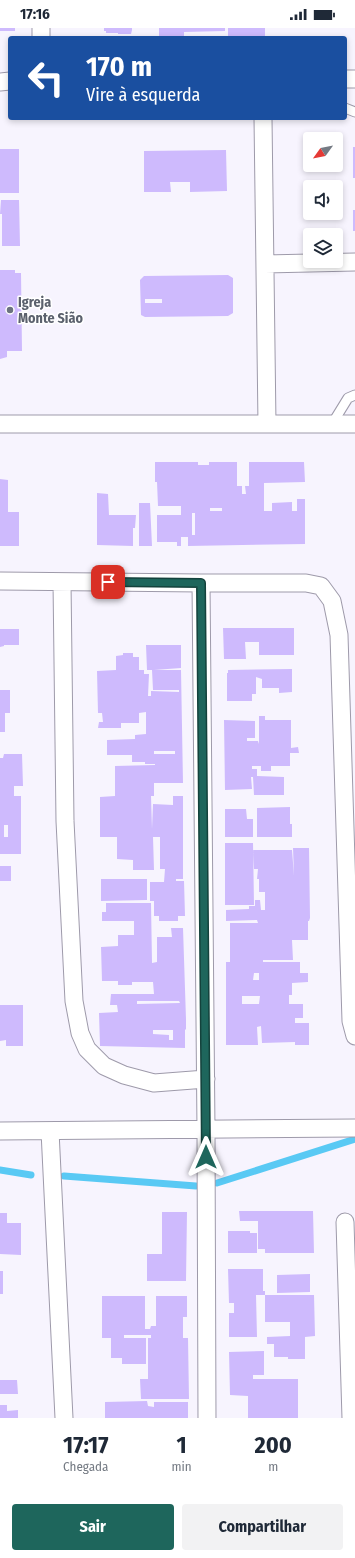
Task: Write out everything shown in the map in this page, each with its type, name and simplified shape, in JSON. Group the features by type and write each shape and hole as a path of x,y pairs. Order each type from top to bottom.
{"street":[{"path":"263,120 267,424"},
{"path":"265,264 355,262"},
{"path":"0,424 355,424"},
{"path":"0,581 306,583 321,586 332,601 339,635 351,1021 355,1036"},
{"path":"62,582 65,821 74,1001 80,1033 87,1050 104,1066 124,1075 154,1083 206,1079"},
{"path":"201,583 206,1079 207,1418"},
{"path":"0,1131 352,1128"},
{"path":"50,1131 64,1418"},
{"path":"345,1222 351,1418"}],"lane":[{"path":"332,424 348,398 355,394"}],"building":[{"path":"0,28 15,28 15,31 0,31"},
{"path":"104,28 132,28 132,30 131,34 118,34 106,33"},
{"path":"159,28 225,28 225,31 184,32 184,36 159,36"},
{"path":"228,28 265,28 265,36 228,36"},
{"path":"353,147 355,147 355,178 353,178"},
{"path":"0,149 19,149 19,193 0,193"},
{"path":"226,150 227,191 190,192 190,182 170,182 171,192 144,192 144,151"},
{"path":"1,200 19,200 20,246 2,246 2,214 0,214"},
{"path":"353,210 355,210 355,231 353,231"},
{"name":"Igreja Monte Sião","path":"0,270 15,270 15,273 21,273 22,351 7,351 7,357 0,359"},
{"path":"228,275 233,278 233,313 228,316 145,317 141,315 140,280 144,276","holes":["145,299 162,299 162,303 145,303"]},
{"path":"155,462 198,462 198,465 209,465 209,462 237,462 237,486 242,486 242,494 246,494 245,486 249,486 249,462 304,462 305,482 264,483 264,511 272,511 272,503 292,502 292,511 297,511 297,499 305,499 305,544 188,546 188,537 181,537 181,546 177,546 177,542 157,542 157,515 181,515 181,506 158,506 157,482 155,482","holes":["210,508 222,508 222,511 210,511","192,513 195,513 195,535 192,535"]},
{"path":"0,479 8,480 8,512 19,512 19,546 0,546"},
{"path":"97,493 108,494 109,515 136,515 135,528 133,528 133,546 97,545"},
{"path":"139,503 150,503 152,546 139,546"},
{"path":"223,628 294,628 294,655 259,655 259,642 245,642 246,659 224,659"},
{"path":"0,629 19,629 19,645 4,645 0,647"},
{"path":"146,645 181,645 181,668 154,670 181,670 183,783 154,783 154,796 151,796 152,829 153,804 173,805 173,796 183,796 183,879 176,879 176,881 184,881 185,916 178,916 178,921 159,921 159,916 154,916 154,901 150,901 150,882 164,882 165,869 160,869 160,837 153,837 154,870 133,870 133,860 117,859 117,837 100,837 100,797 115,796 115,766 155,764 132,762 132,755 107,755 107,740 135,739 135,735 146,734 146,712 139,713 139,723 121,723 121,728 98,728 99,722 103,722 102,713 98,713 97,671 116,670 116,656 123,655 123,653 133,653 133,657 139,657 139,670 144,670 144,674 149,674 148,696 151,696 151,691 179,692 179,690 153,690 152,670 147,670","holes":["154,751 175,751 175,754 154,754"]},
{"path":"292,669 292,692 279,693 279,688 262,688 262,679 256,677 256,694 252,694 252,701 227,701 228,670"},
{"path":"0,690 10,690 10,713 5,713 5,732 0,732"},
{"path":"259,716 265,716 265,720 291,720 291,748 298,747 299,753 290,753 290,766 271,766 271,771 261,771 261,766 252,766 252,769 257,769 257,776 284,777 284,795 254,795 253,777 251,777 252,789 225,790 224,720 255,721 255,738 247,738 247,741 258,741 259,744"},
{"path":"4,754 22,754 23,786 14,786 14,796 21,796 21,854 0,854 0,758 3,758","holes":["4,825 8,825 8,837 4,837"]},
{"path":"290,807 292,837 257,837 257,808"},
{"path":"225,809 246,809 247,819 253,819 253,837 225,837"},
{"path":"225,843 253,843 254,905 225,905"},
{"path":"293,848 309,848 310,918 308,921 308,940 292,940 293,960 263,960 263,962 300,962 300,973 308,973 308,982 292,983 292,995 289,995 289,1004 303,1004 303,1018 295,1018 295,1023 309,1023 309,1045 295,1045 295,1042 262,1043 261,1026 257,1027 258,1045 226,1045 226,962 230,962 230,923 258,923 257,920 226,921 226,910 249,909 249,906 255,906 255,900 260,900 261,910 265,910 265,892 259,892 259,879 257,879 258,869 254,869 253,850 292,850 294,876","holes":["254,973 259,973 259,980 253,980","242,996 260,996 259,1004 242,1004"]},
{"path":"0,866 11,866 11,881 0,881"},
{"path":"101,879 147,879 147,900 101,901"},
{"path":"106,903 151,903 152,963 157,962 157,937 172,937 171,928 183,928 186,1019 185,1048 100,1046 99,1013 118,1012 117,1005 110,1005 111,994 154,994 153,982 132,982 132,985 118,985 118,981 102,981 101,947 118,946 118,935 134,935 134,921 102,921 102,912 106,912","holes":["137,1001 179,1001 180,1003 137,1004","153,1030 173,1030 173,1040 169,1040 169,1035 153,1034"]},
{"path":"0,1005 23,1005 23,1046 6,1046 6,1040 0,1041"},
{"path":"239,1211 313,1211 314,1253 265,1253 265,1249 258,1249 258,1221 240,1221"},
{"path":"162,1212 187,1212 186,1281 147,1281 147,1254 162,1254"},
{"path":"0,1213 7,1213 7,1223 21,1223 21,1255 0,1254"},
{"path":"228,1231 250,1231 250,1233 257,1233 257,1253 228,1253"},
{"path":"228,1269 263,1269 263,1291 265,1291 265,1295 256,1295 257,1337 229,1337 229,1313 234,1313 234,1303 229,1303"},
{"path":"0,1271 3,1271 3,1294 0,1294"},
{"path":"310,1274 310,1292 277,1293 277,1275"},
{"path":"265,1295 314,1295 315,1336 305,1337 305,1359 274,1357 274,1344 267,1344 267,1337 290,1336 290,1322 265,1322"},
{"path":"102,1296 145,1296 145,1329 150,1329 151,1326 156,1326 156,1296 187,1296 187,1317 183,1317 183,1338 188,1338 189,1399 141,1399 140,1379 148,1379 148,1338 151,1338 151,1335 124,1335 124,1338 146,1338 146,1364 122,1364 122,1358 111,1358 111,1338 102,1338"},
{"path":"264,1351 264,1375 253,1375 253,1379 298,1379 298,1418 248,1418 248,1396 230,1395 229,1352"},
{"path":"0,1380 17,1380 18,1394 0,1394"},
{"path":"147,1401 148,1406 154,1407 154,1402 188,1402 188,1418 105,1418 105,1402"},
{"path":"0,1405 7,1405 7,1411 18,1410 18,1418 0,1418"}],"waterway":[{"path":"217,1183 355,1139"},
{"path":"0,1170 31,1175"},
{"path":"64,1176 196,1186"}],"place":[{"name":"Igreja Monte Sião","path":"10,310"}],"route":[{"path":"108,582 201,583 206,1157"}]}
